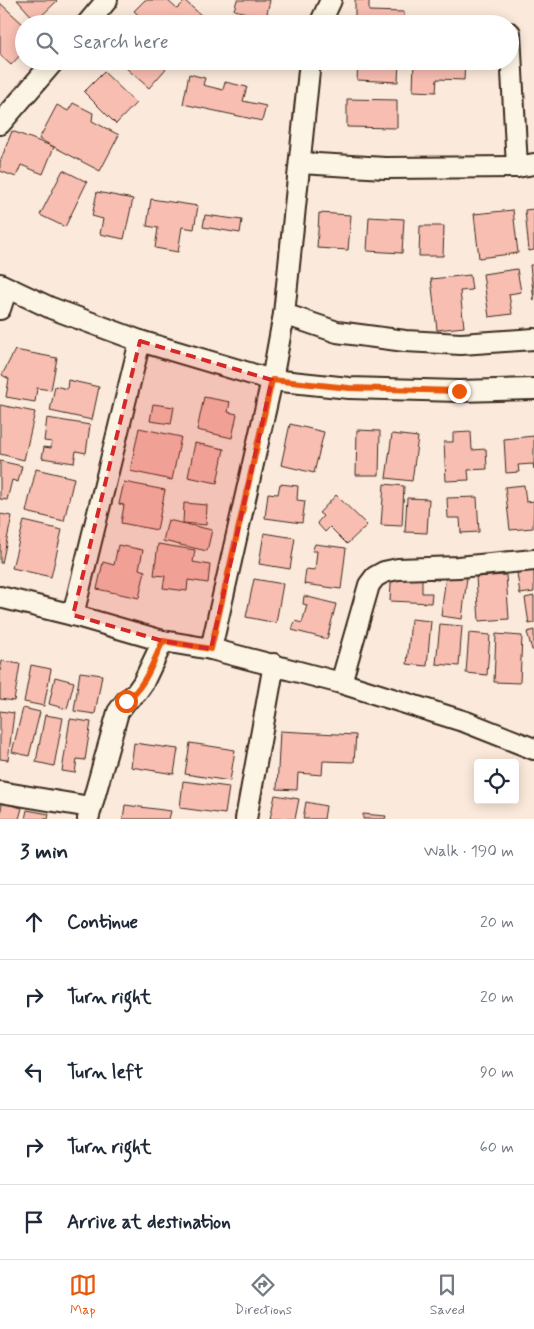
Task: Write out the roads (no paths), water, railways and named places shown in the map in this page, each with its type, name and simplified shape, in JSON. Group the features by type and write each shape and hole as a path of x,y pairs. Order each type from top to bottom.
{"street":[{"path":"94,15 107,0"},
{"path":"324,15 331,0"},
{"path":"0,124 46,70"},
{"path":"211,649 272,380 284,314 309,70"},
{"path":"300,163 385,168 526,165 514,70"},
{"path":"0,309 3,286 51,308 140,341 272,380 359,388 459,391 534,389"},
{"path":"284,314 337,332 405,341 461,344 534,339"},
{"path":"72,615 140,341"},
{"path":"340,683 370,585 375,576 398,569 458,567 534,560"},
{"path":"0,597 163,641 211,649 274,664 466,722 534,749"},
{"path":"0,792 89,813 118,712 126,701 136,694 140,688 163,641"},
{"path":"246,819 274,664"}]}
